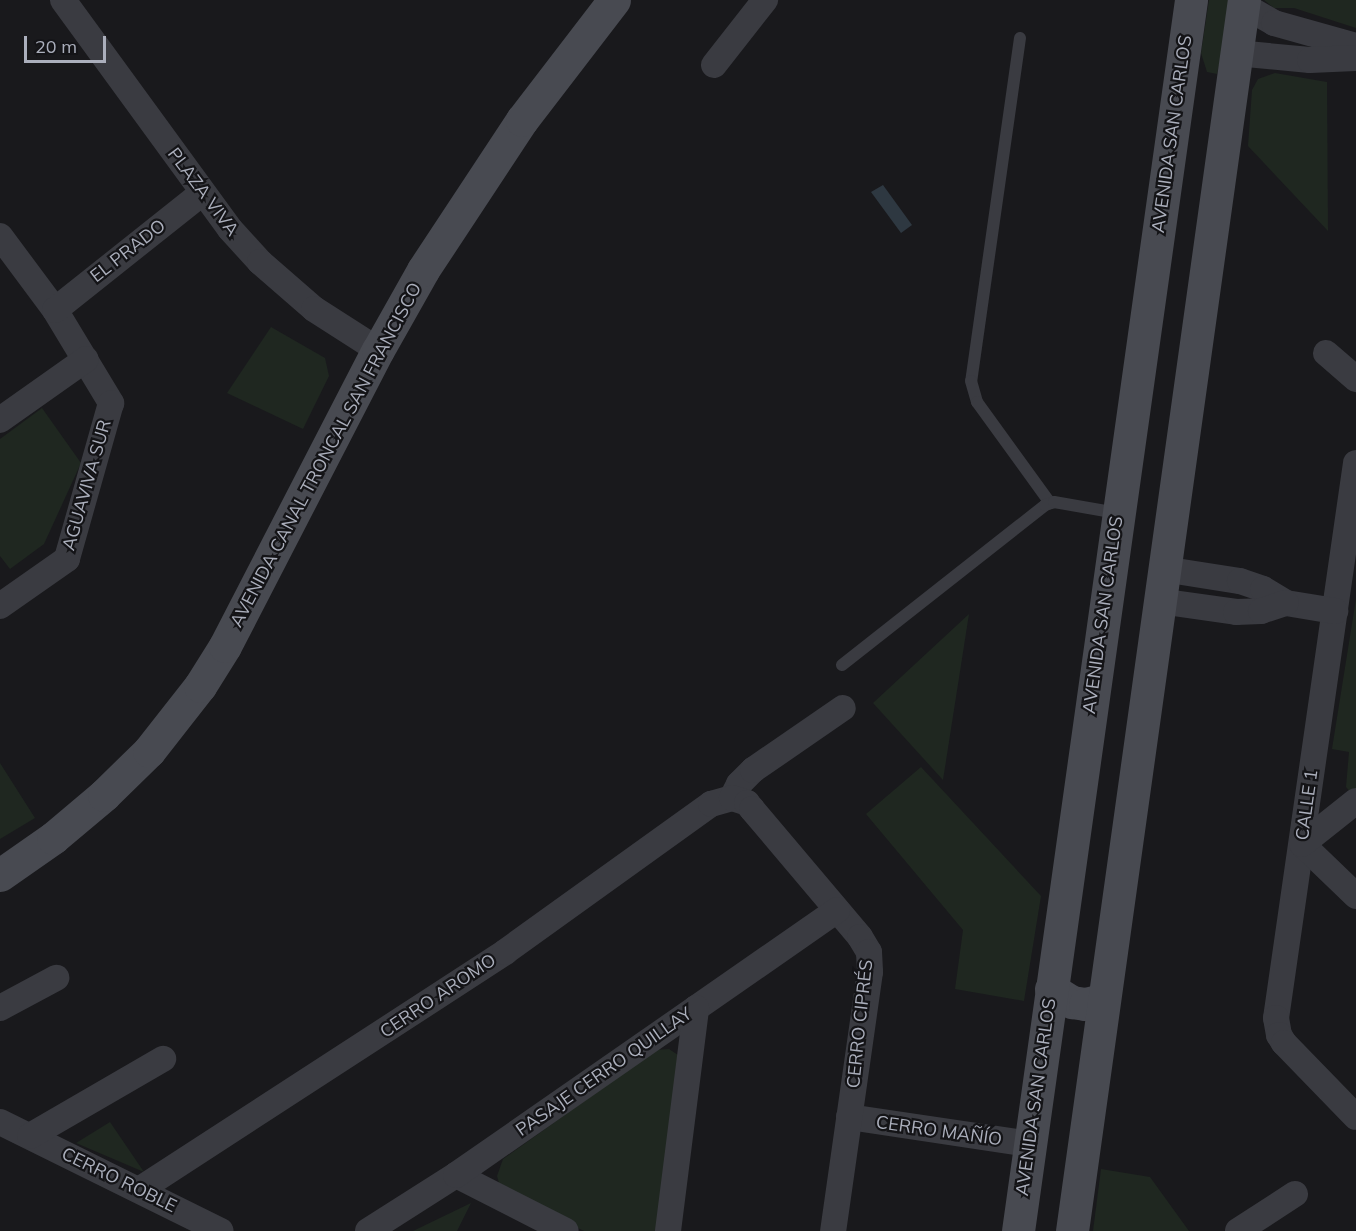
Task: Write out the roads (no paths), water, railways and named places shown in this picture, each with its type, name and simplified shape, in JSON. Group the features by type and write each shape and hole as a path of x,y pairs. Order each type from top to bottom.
{"main road":[{"name":"AVENIDA CANAL TRONCAL SAN FRANCISCO","path":"0,875 61,832 118,782 172,724 200,686 236,626 378,350 423,270 471,193 522,120 614,0"},
{"name":"AVENIDA SAN CARLOS","path":"1018,1231 1191,0"},
{"path":"1072,1231 1243,3"},
{"path":"1051,989 1072,1002 1085,1004 1103,1000"}],"street":[{"name":"PLAZA VIVA","path":"63,0 230,229 287,287 314,309 378,350"},
{"path":"714,66 765,0"},
{"path":"1243,3 1274,23 1356,46"},
{"path":"1236,53 1310,60 1356,58"},
{"name":"EL PRADO","path":"55,310 202,193"},
{"name":"AGUAVIVA SUR","path":"0,236 55,310 111,403 67,559 0,606"},
{"path":"1326,353 1356,379"},
{"path":"0,420 86,359"},
{"name":"CALLE 1","path":"1356,463 1277,1027 1284,1043 1356,1117"},
{"path":"1163,569 1246,583 1263,589 1286,603 1335,611"},
{"path":"1159,601 1236,612 1261,611 1286,603"},
{"path":"732,798 739,784 753,770 843,708"},
{"name":"CERRO CIPRÉS","path":"732,798 747,803 865,944 871,962 833,1231"},
{"name":"CERRO AROMO","path":"139,1190 505,952 711,804 732,798"},
{"path":"1356,801 1302,844 1356,896"},
{"name":"PASAJE CERRO QUILLAY","path":"368,1231 456,1175 837,910"},
{"path":"0,1008 56,978"},
{"path":"668,1231 696,1008"},
{"path":"16,1129 163,1059"},
{"name":"CERRO ROBLE","path":"0,1108 16,1129 221,1231"},
{"name":"CERRO MAÑÍO","path":"849,1117 1029,1144"},
{"path":"456,1175 566,1231"},
{"path":"1238,1231 1295,1194"}],"lane":[{"path":"1020,38 971,381 977,402 1050,503 1118,513"},
{"path":"842,665 1050,503"}]}
